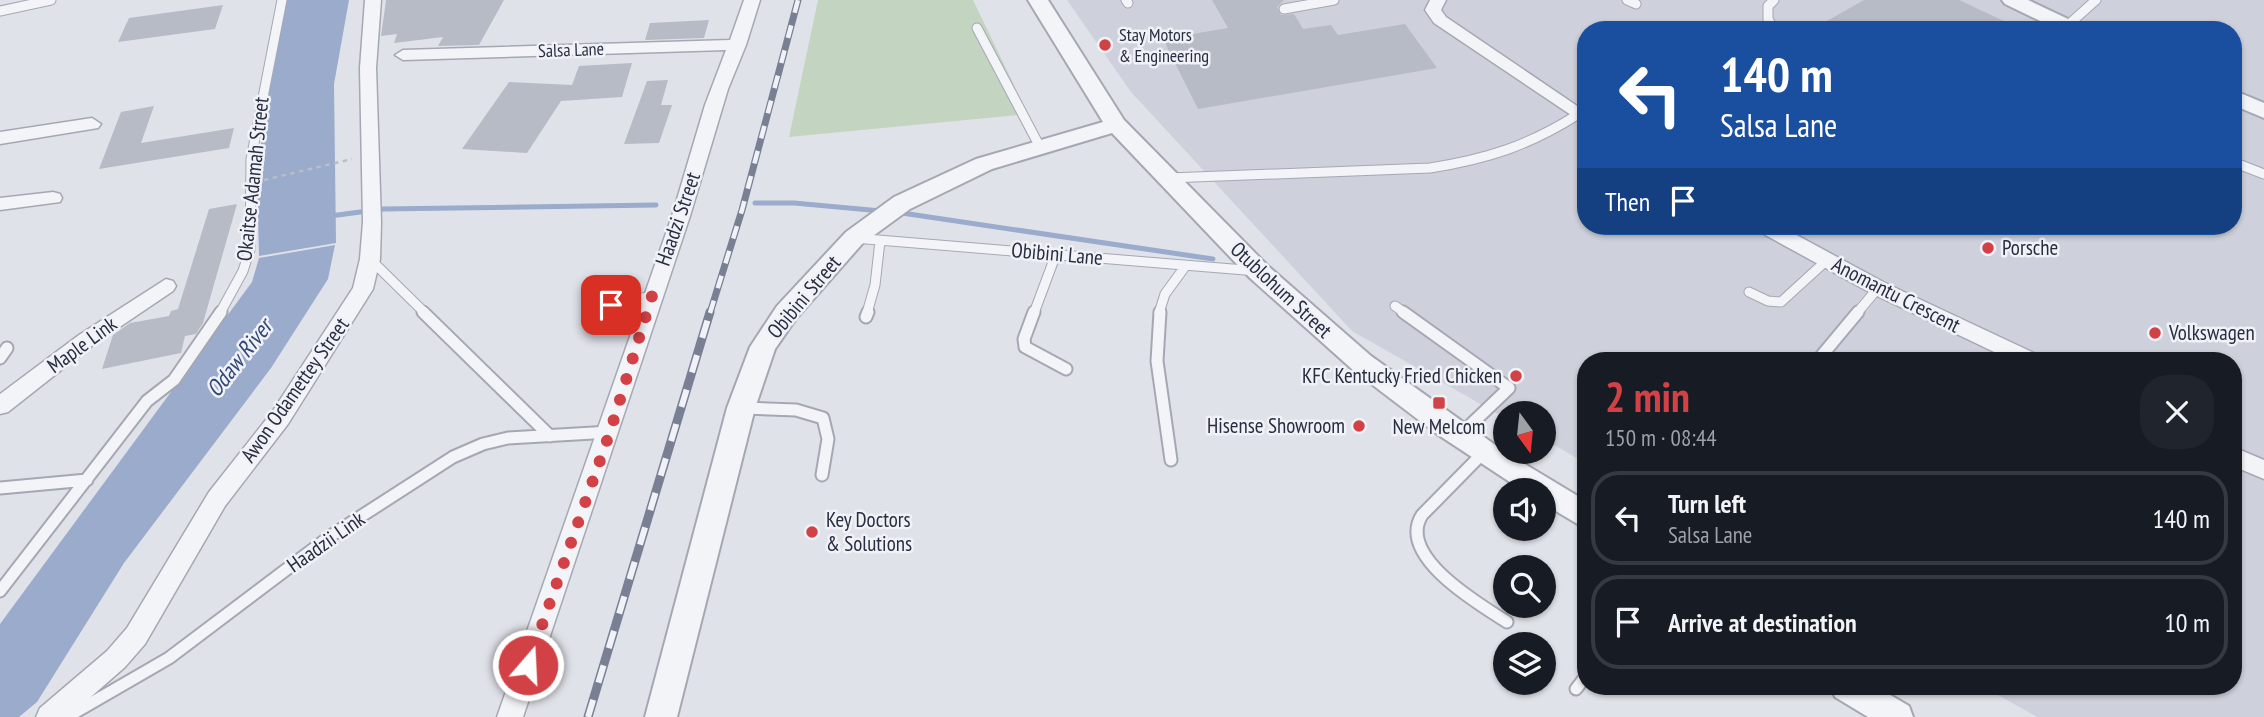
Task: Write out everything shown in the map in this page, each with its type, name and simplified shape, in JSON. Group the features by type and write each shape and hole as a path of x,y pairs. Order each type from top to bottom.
{"street":[{"name":"Awon Odamettey Street","path":"49,717 116,659 136,636 217,499 280,418 363,289 370,259 372,212 369,68 373,0"},
{"name":"Haadzi Street","path":"510,717 610,432 652,296 682,215 720,88 738,45 752,0"},
{"name":"Otublohum Street","path":"1038,0 1116,125 1259,272 1362,363 1485,451 1577,511"},
{"path":"1438,0 1433,10 1440,20 1577,114"},
{"path":"2012,0 2051,21"},
{"name":"Salsa Lane","path":"404,55 738,45"},
{"path":"2242,102 2264,111"},
{"path":"0,138 92,124"},
{"name":"Obibini Street","path":"661,717 741,408 763,346 808,286 867,240 902,203 926,189 984,164 1116,125"},
{"path":"0,204 53,198"},
{"name":"Anomantu Crescent","path":"1781,235 1878,288 2012,352"},
{"name":"Maple Link","path":"0,406 86,340 166,286"},
{"path":"2242,460 2264,470"},
{"path":"1861,695 1897,717"}],"lane":[{"path":"0,11 51,0"},
{"name":"Okaitse Adamah Street","path":"0,591 147,401 174,380 230,298 243,271 250,249 251,159 282,0"},
{"path":"1284,9 1334,0"},
{"path":"1769,21 1768,6 1774,0"},
{"path":"2067,21 2096,0"},
{"path":"977,28 1040,146"},
{"path":"1166,178 1270,173 1328,175 1478,162 1538,140 1577,119"},
{"path":"2242,165 2264,174"},
{"path":"866,317 875,285 867,240"},
{"name":"Obibini Lane","path":"867,240 1056,254 1184,268 1259,272"},
{"path":"1056,254 1024,339 1025,347 1029,351 1066,369"},
{"path":"370,259 550,436"},
{"path":"1749,292 1768,301 1780,302 1827,260"},
{"path":"1171,460 1158,355 1158,330 1165,294 1184,268"},
{"path":"1825,352 1878,288"},
{"path":"590,309 652,296"},
{"path":"1395,306 1509,388 1461,434"},
{"path":"0,358 7,348"},
{"path":"741,408 796,410 823,418 829,429 829,442 822,475"},
{"name":"Haadzii Link","path":"67,717 169,658 332,535 453,457 483,444 508,438 610,432"},
{"path":"1485,451 1419,520 1417,538 1427,559 1454,585 1507,622"},
{"path":"0,488 87,480"}],"path":[{"path":"251,183 371,155"}],"shaded area":[{"path":"1067,0 2264,0 2264,717 2037,717 1998,695 2242,695 2242,352 1577,352 1577,458 1556,446 1556,401 1493,401 1493,411 1352,331 1131,92"}],"green space":[{"path":"818,0 973,0 1028,114 789,137"}],"water":[{"path":"287,0 349,0 334,84 336,243 259,256 257,170 274,59"},
{"name":"Odaw River","path":"335,245 328,279 271,368 124,563 37,702 19,717 0,717 0,624 252,282 259,258"}],"building":[{"path":"386,0 504,0 479,45 438,46 443,37 394,43 397,34 381,36"},
{"path":"1212,0 1284,0 1277,7 1281,15 1294,14 1303,29 1331,25 1338,35 1405,24 1437,68 1198,109 1163,39 1228,28"},
{"path":"1864,0 1959,0 2004,21 1827,21"},
{"path":"223,5 215,29 118,42 129,18"},
{"path":"709,20 704,38 645,40 650,23"},
{"path":"632,63 622,97 561,101 527,153 462,149 509,82 572,85 579,66"},
{"path":"668,80 661,105 672,105 659,143 624,144 647,81"},
{"path":"154,106 141,143 234,128 229,148 99,169 121,112"},
{"path":"237,204 203,323 196,334 185,336 181,353 102,369 113,335 130,323 169,316 171,311 178,309 209,209"}],"waterway":[{"path":"755,203 794,203 881,211"},
{"path":"330,216 383,209 656,205"},
{"path":"902,213 1213,259"}],"railway":[{"path":"710,313 742,210 798,0"},
{"path":"588,717 710,312"}],"place":[{"name":"Stay Motors & Engineering","path":"1105,45"},
{"name":"Porsche","path":"1988,248"},
{"name":"Volkswagen","path":"2155,333"},
{"name":"KFC Kentucky Fried Chicken","path":"1516,376"},
{"name":"New Melcom","path":"1439,403"},
{"name":"Hisense Showroom","path":"1359,426"},
{"name":"Key Doctors & Solutions","path":"812,532"}],"route":[{"path":"528,665 610,432 652,296 611,305"}]}
